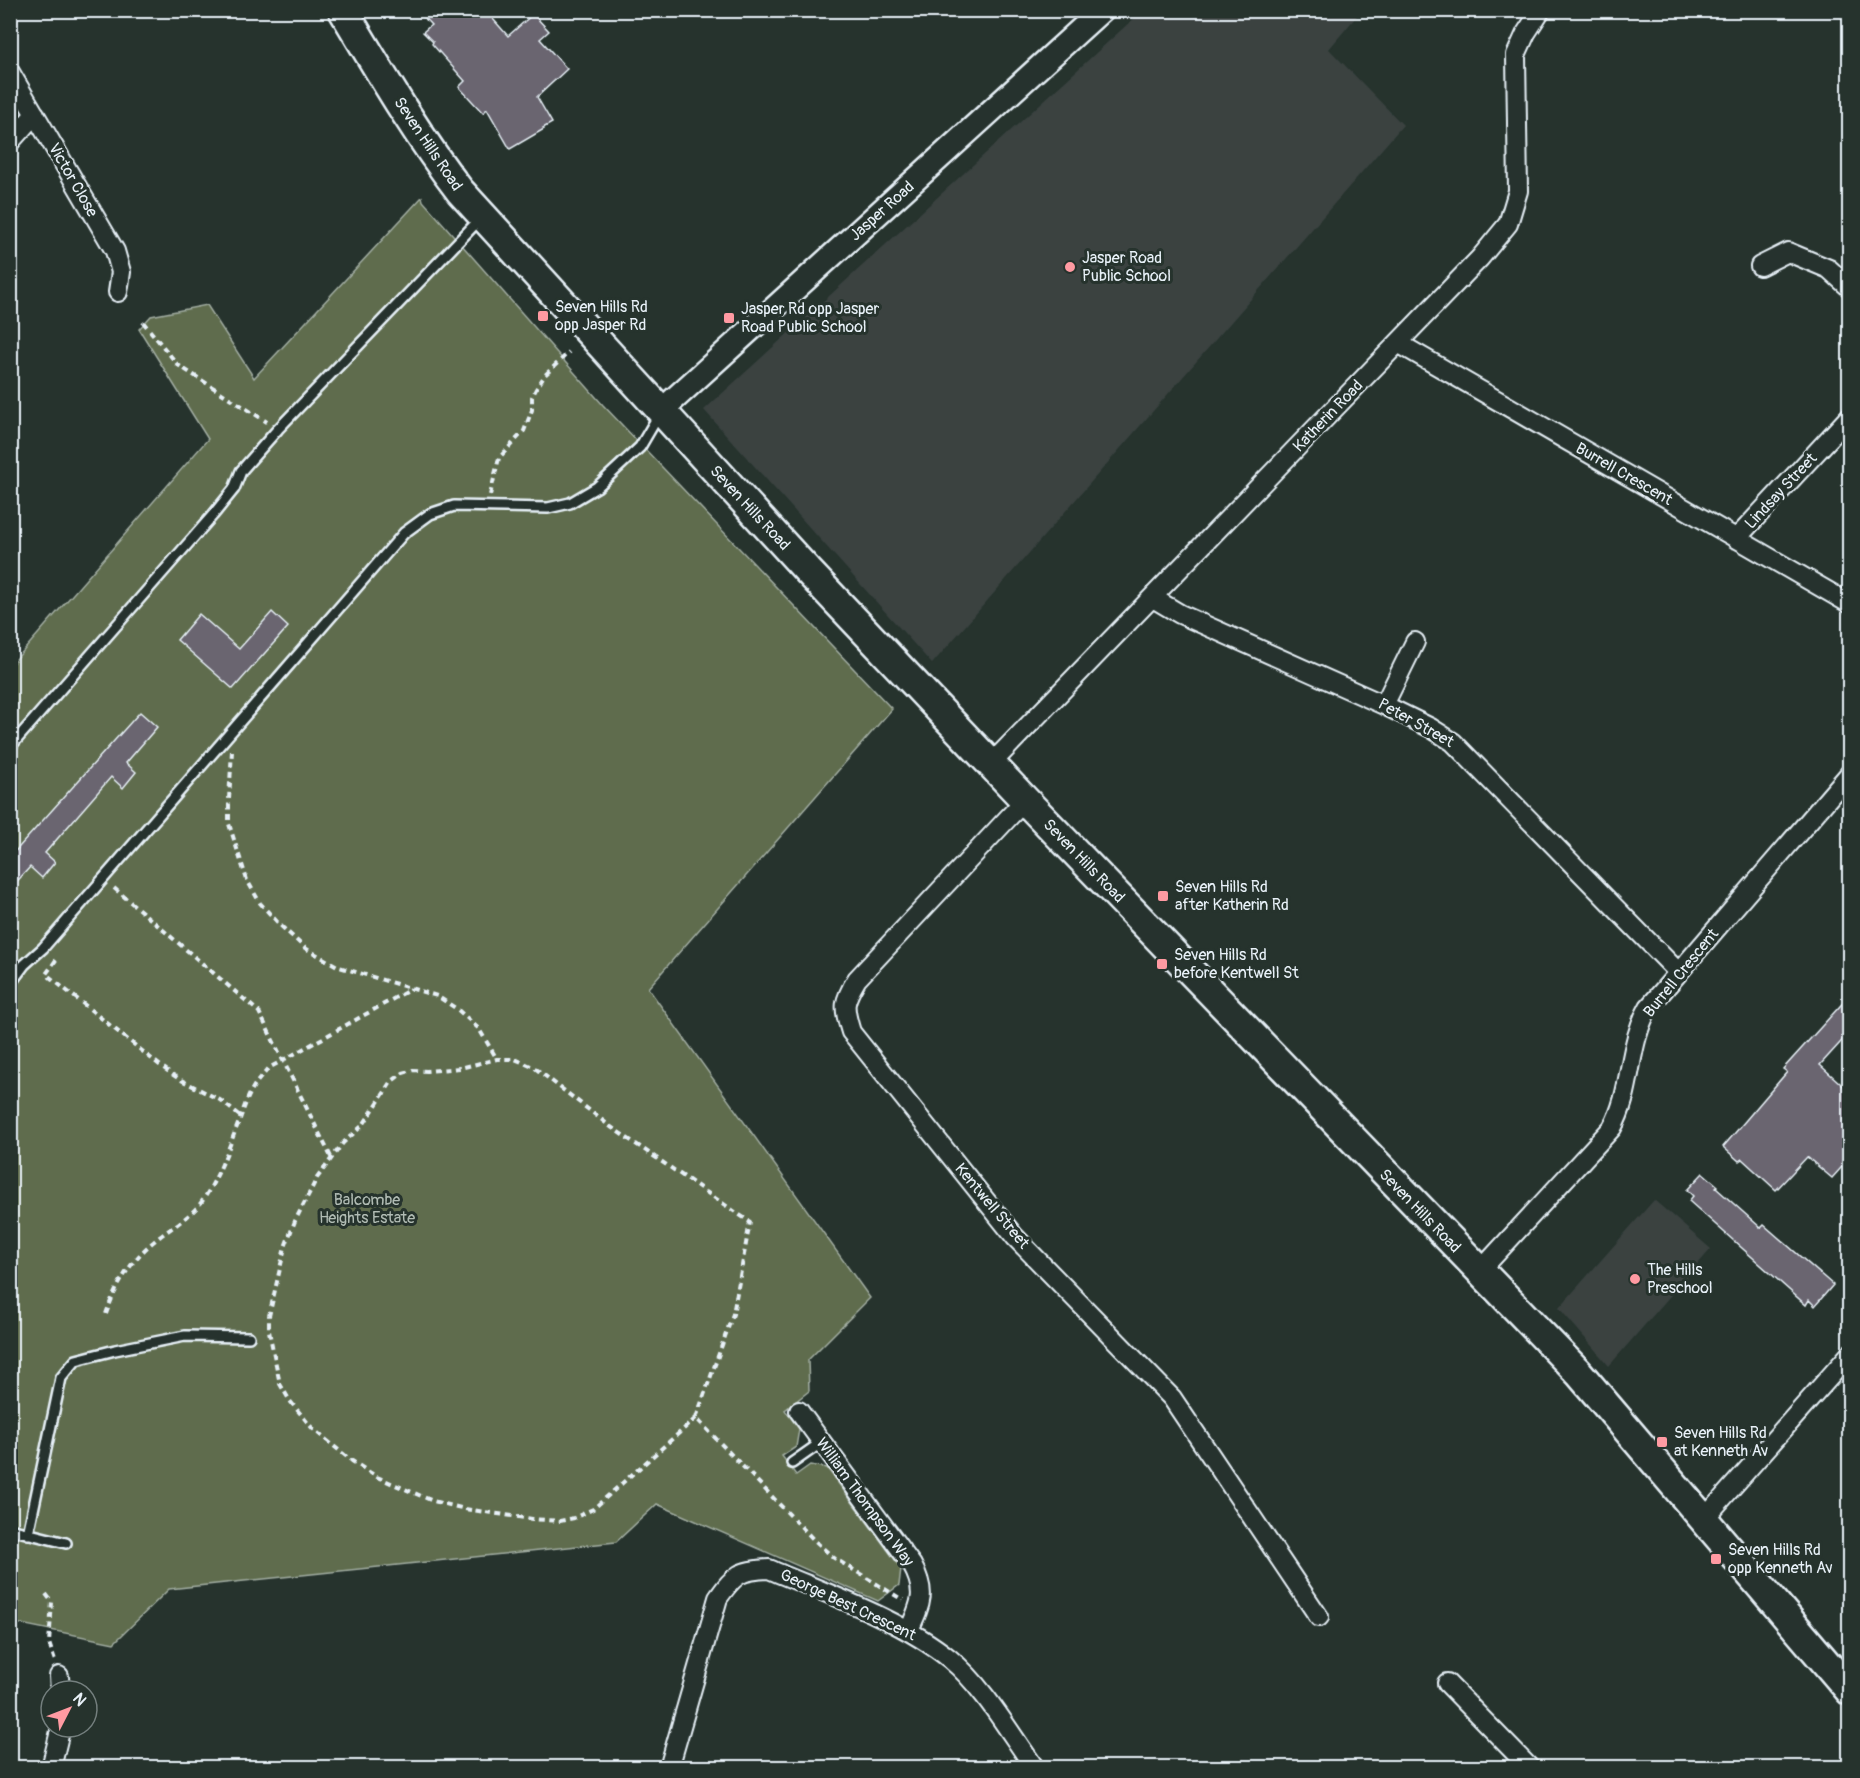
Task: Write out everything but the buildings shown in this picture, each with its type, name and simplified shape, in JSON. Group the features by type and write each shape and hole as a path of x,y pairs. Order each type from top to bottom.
{"main road":[{"name":"Seven Hills Road","path":"343,10 440,166 483,216 808,571 1025,800 1579,1373 1850,1691"}],"street":[{"name":"Jasper Road","path":"661,411 1102,10"},
{"name":"Katherin Road","path":"991,764 1095,655 1154,598 1200,546 1480,258 1508,224 1518,191 1516,55 1526,33 1541,10"},
{"name":"Victor Close","path":"10,72 115,251 121,272 118,292"},
{"path":"10,142 35,114"},
{"path":"1760,267 1788,252 1830,269 1850,288"},
{"name":"Burrell Crescent","path":"1398,343 1850,604"},
{"name":"Lindsay Street","path":"1736,539 1850,416"},
{"name":"Peter Street","path":"1154,598 1180,614 1431,728 1462,750 1678,972"},
{"path":"1384,705 1415,642"},
{"name":"Burrell Crescent","path":"1479,1272 1612,1128 1620,1110 1640,1026 1649,1007 1850,773"},
{"name":"Kentwell Street","path":"1025,800 857,979 846,996 846,1015 851,1032 1015,1237 1172,1398 1319,1617"},
{"path":"1704,1519 1850,1354"},
{"name":"William Thompson Way","path":"799,1411 920,1578 923,1596 909,1630"},
{"name":"George Best Crescent","path":"669,1767 718,1598 730,1582 746,1570 769,1569 909,1630 950,1659 973,1682 1035,1767"},
{"path":"1447,1683 1530,1767"},
{"path":"51,1767 58,1739"}],"lane":[{"path":"10,747 213,515 234,489 241,471 278,429 483,216"},
{"path":"10,984 24,965 43,948 234,730 404,532 430,514 454,506 560,507 586,495 640,447 661,411"},
{"path":"28,1534 61,1378 76,1360 185,1336 249,1337"},
{"path":"792,1463 822,1442"},
{"path":"10,1529 66,1543"}],"path":[{"path":"143,322 178,365 278,429"},
{"path":"488,506 499,458 524,431 532,410 532,397 545,375 569,352"},
{"path":"234,730 229,824 248,880 260,903 305,948 339,967 437,996 457,1009 479,1029 497,1059"},
{"path":"103,878 259,1012 331,1157"},
{"path":"56,960 46,974 162,1067 179,1079 220,1100 241,1117"},
{"path":"106,1314 114,1291 128,1269 145,1249 186,1219 201,1203 212,1186 255,1084 269,1068 412,989"},
{"path":"497,1059 515,1059 535,1068 611,1127 750,1222 733,1314 696,1418 593,1509 574,1518 560,1521 465,1509 433,1501 377,1477 352,1461 313,1428 290,1401 280,1384 269,1331 269,1317 285,1247 295,1221 317,1178 331,1157 363,1125 393,1081 403,1073 413,1070 460,1068 497,1059"},
{"path":"696,1418 834,1558 918,1610"},
{"path":"46,1594 52,1602 50,1643 59,1679"}],"shaded area":[{"name":"Jasper Road Public School","path":"1142,11 1361,11 1329,49 1403,125 932,664 704,410"},
{"name":"The Hills Preschool","path":"1654,1200 1711,1249 1609,1366 1559,1308"}],"green space":[{"name":"Balcombe Heights Estate","path":"422,197 423,201 603,405 892,709 648,988 870,1298 808,1360 809,1391 785,1410 799,1429 796,1447 782,1456 796,1475 810,1465 827,1468 901,1568 899,1585 878,1601 657,1504 616,1542 169,1589 114,1643 11,1622 11,665 208,439 139,329 151,316 207,305 254,378"}],"place":[{"name":"Jasper Road Public School","path":"1070,267"},
{"name":"Seven Hills Rd opp Jasper Rd","path":"543,316"},
{"name":"Jasper Rd opp Jasper Road Public School","path":"729,318"},
{"name":"Seven Hills Rd after Katherin Rd","path":"1163,896"},
{"name":"Seven Hills Rd before Kentwell St","path":"1162,964"},
{"name":"The Hills Preschool","path":"1635,1279"},
{"name":"Seven Hills Rd at Kenneth Av","path":"1662,1442"},
{"name":"Seven Hills Rd opp Kenneth Av","path":"1716,1559"}]}
